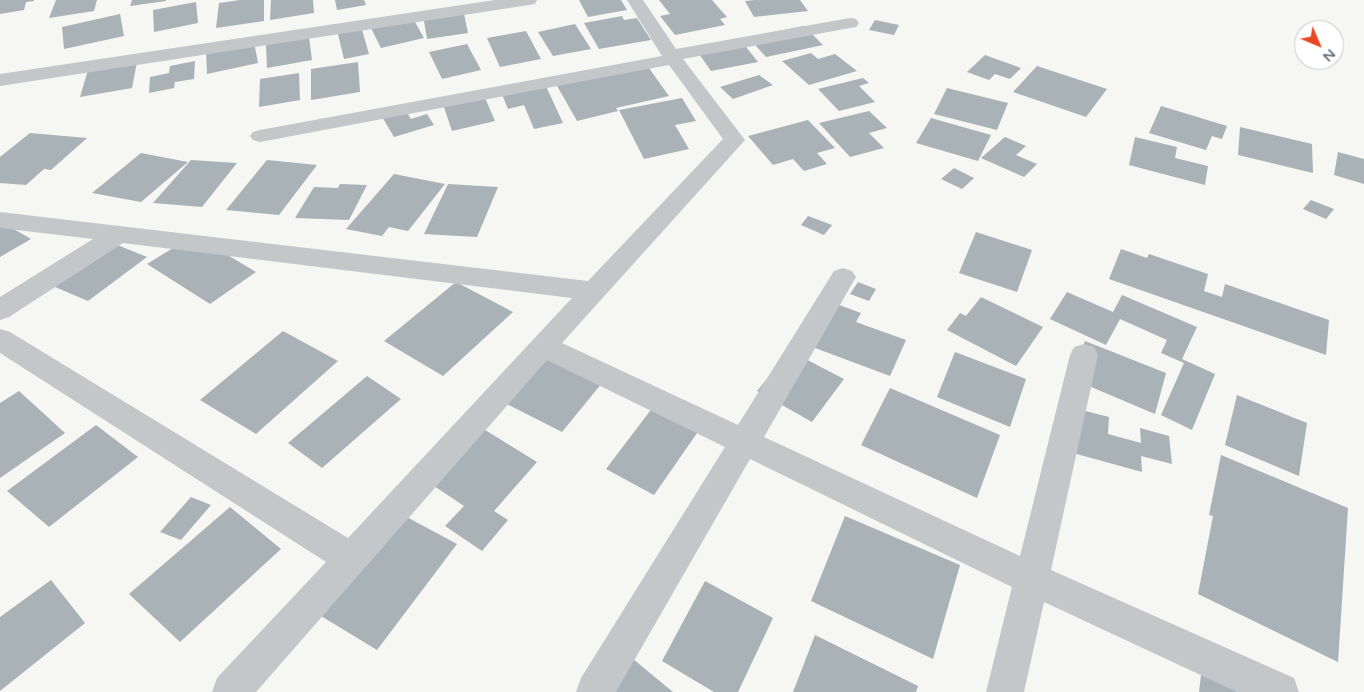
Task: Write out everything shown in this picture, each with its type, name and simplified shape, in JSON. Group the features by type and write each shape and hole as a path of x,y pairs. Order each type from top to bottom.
{"street":[{"path":"0,80 528,0"},
{"path":"231,692 543,346 734,140 673,57 635,0"},
{"path":"260,136 850,24"},
{"path":"0,220 594,291"},
{"path":"0,310 119,234"},
{"path":"595,692 844,277"},
{"path":"0,339 350,559"},
{"path":"543,346 1032,579 1280,692"},
{"path":"1005,692 1084,355"}],"building":[{"path":"0,0 34,1 26,2 24,10 0,14"},
{"path":"56,0 97,0 94,11 49,18"},
{"path":"132,0 166,0 166,1 130,6"},
{"path":"240,0 264,0 264,21 216,28 219,3"},
{"path":"271,0 313,0 314,13 270,20"},
{"path":"335,0 364,0 366,5 337,10"},
{"path":"579,0 621,0 627,10 588,17"},
{"path":"659,0 712,0 727,17 720,19 725,25 675,35 660,16 670,14"},
{"path":"800,0 808,11 754,17 745,1"},
{"path":"196,2 198,23 154,32 153,10"},
{"path":"463,9 468,33 427,39 423,15"},
{"path":"120,14 124,36 64,49 62,27"},
{"path":"411,15 424,38 381,48 369,24"},
{"path":"622,16 624,20 637,18 651,40 599,49 584,23"},
{"path":"875,20 899,25 894,35 869,30"},
{"path":"575,24 591,49 553,56 538,32"},
{"path":"361,26 369,54 344,59 337,30"},
{"path":"804,26 823,45 766,57 748,37"},
{"path":"526,31 541,59 500,67 487,38"},
{"path":"309,37 312,60 267,68 266,45"},
{"path":"254,42 258,63 207,74 206,51"},
{"path":"743,43 758,62 711,71 697,51"},
{"path":"467,44 481,70 442,79 429,52"},
{"path":"811,53 818,59 835,54 857,71 809,85 782,61"},
{"path":"985,55 1021,68 1010,79 995,74 989,80 967,72"},
{"path":"195,61 194,79 175,82 174,88 149,93 150,77 169,73 170,66"},
{"path":"137,62 132,88 80,97 88,70"},
{"path":"358,62 360,92 311,100 311,69"},
{"path":"646,64 669,96 616,108 618,111 577,121 556,84"},
{"path":"1037,66 1107,89 1086,117 1013,92"},
{"path":"299,73 300,100 259,107 260,79"},
{"path":"759,75 773,85 733,99 720,87"},
{"path":"863,78 869,83 859,86 875,102 839,111 818,89"},
{"path":"545,84 563,123 534,129 524,105 508,109 501,92"},
{"path":"947,88 1008,103 997,130 934,114"},
{"path":"483,93 495,121 452,131 442,101"},
{"path":"682,98 696,121 675,125 689,149 644,159 619,110"},
{"path":"1161,106 1227,126 1222,139 1212,136 1206,150 1149,133"},
{"path":"404,108 411,119 427,114 434,125 394,137 381,115"},
{"path":"869,111 887,128 869,133 884,148 850,157 819,123"},
{"path":"931,118 991,135 978,161 916,143"},
{"path":"808,120 835,148 817,153 827,164 804,171 793,159 773,165 748,136"},
{"path":"1240,127 1312,144 1313,173 1238,155"},
{"path":"30,133 87,138 51,170 44,169 26,185 0,183 0,157"},
{"path":"1005,137 1026,146 1016,155 1037,164 1024,177 981,158"},
{"path":"1135,137 1177,147 1175,158 1208,166 1205,185 1129,165"},
{"path":"1338,152 1364,159 1364,184 1334,175"},
{"path":"141,153 188,162 141,202 92,193"},
{"path":"191,160 237,163 202,207 153,203"},
{"path":"267,160 317,165 279,215 226,210"},
{"path":"954,168 974,178 962,189 941,179"},
{"path":"394,174 445,184 408,231 389,227 382,236 346,229"},
{"path":"340,184 367,185 349,220 295,218 314,187 338,188"},
{"path":"448,184 498,187 477,237 424,234"},
{"path":"1311,200 1334,209 1326,219 1303,209"},
{"path":"808,216 832,225 824,235 801,225"},
{"path":"0,221 31,239 0,257"},
{"path":"976,232 1032,250 1017,292 959,273"},
{"path":"194,235 256,272 210,304 147,264"},
{"path":"115,244 147,257 88,301 41,281"},
{"path":"1121,249 1147,258 1149,254 1208,274 1204,291 1222,297 1225,284 1329,320 1326,355 1109,279"},
{"path":"456,282 513,312 443,376 384,341"},
{"path":"858,282 876,289 869,301 850,294"},
{"path":"1067,292 1113,312 1122,295 1197,327 1182,359 1215,374 1192,430 1161,415 1184,363 1161,353 1167,340 1120,319 1106,345 1050,319"},
{"path":"981,297 1043,327 1016,366 947,330 960,313 966,316"},
{"path":"823,299 861,313 856,322 906,340 890,376 799,342"},
{"path":"283,331 338,361 256,434 200,400"},
{"path":"1085,341 1166,373 1155,414 1070,378"},
{"path":"790,351 844,379 812,422 757,391"},
{"path":"535,352 602,383 562,432 493,397"},
{"path":"955,352 1026,379 1010,427 937,397"},
{"path":"367,376 401,399 322,468 288,443"},
{"path":"890,388 1000,435 977,498 861,445"},
{"path":"19,391 65,433 0,478 0,403"},
{"path":"1237,395 1307,423 1299,476 1225,445"},
{"path":"656,403 702,426 654,495 606,469"},
{"path":"1074,408 1109,417 1108,434 1141,443 1140,428 1169,436 1172,464 1141,456 1142,472 1073,453"},
{"path":"469,420 537,462 494,511 508,520 482,551 445,526 464,506 416,474"},
{"path":"96,425 138,457 49,527 7,491"},
{"path":"1221,455 1348,508 1338,662 1198,594 1213,516 1209,515"},
{"path":"191,497 211,505 181,540 160,532"},
{"path":"230,507 281,549 180,642 129,594"},
{"path":"403,515 457,544 377,650 321,616"},
{"path":"845,516 960,565 933,659 811,601"},
{"path":"51,580 85,623 0,691 0,617"},
{"path":"705,581 773,618 738,692 714,692 662,661"},
{"path":"815,635 918,686 916,692 793,692"},
{"path":"616,645 673,692 578,692"},
{"path":"1203,658 1274,692 1199,692"}]}
